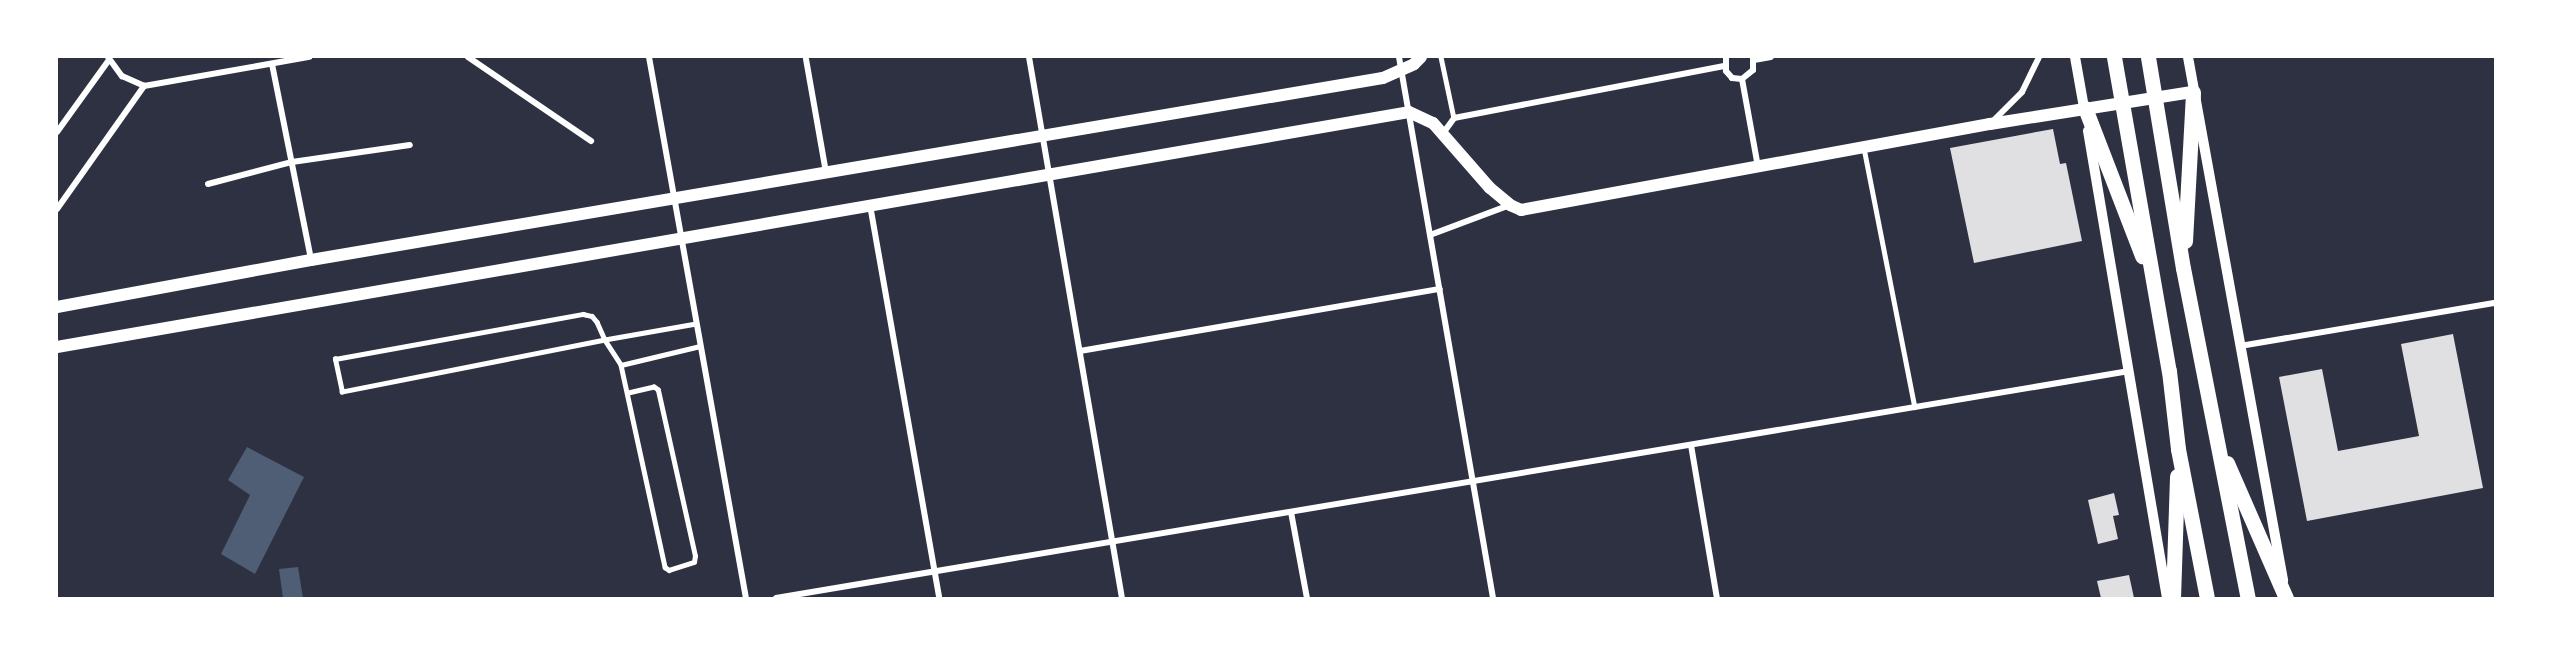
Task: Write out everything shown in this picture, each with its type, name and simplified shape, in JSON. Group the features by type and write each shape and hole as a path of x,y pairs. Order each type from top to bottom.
{"main road":[{"path":"57,307 311,260 1383,78 1400,63 1421,57"},
{"path":"2114,57 2169,371 2178,449 2207,598"},
{"path":"2148,57 2183,268 2248,598"},
{"path":"57,347 1409,112 1433,123 1444,132 1490,188 1510,205 1521,210 1990,124 2193,92 2183,268"},
{"path":"2085,108 2154,289"},
{"path":"2215,437 2286,598"},
{"path":"2173,598 2178,449"}],"street":[{"path":"57,132 109,59 122,75 144,86 309,57"},
{"path":"468,57 591,141"},
{"path":"649,57 746,598"},
{"path":"1029,57 1122,598"},
{"path":"1726,57 1724,66 1732,78 1742,79 1751,75 1754,59 1771,57"},
{"path":"1990,124 2022,92 2039,57"},
{"path":"2075,57 2167,598"},
{"path":"2188,57 2286,598"},
{"path":"806,58 826,173"},
{"path":"1400,63 1494,598"},
{"path":"273,64 311,260"},
{"path":"1444,132 1454,118 1724,66"},
{"path":"1742,79 1758,168"},
{"path":"57,209 144,86"},
{"path":"208,184 292,162 410,145"},
{"path":"870,205 939,598"},
{"path":"1430,235 1510,205"},
{"path":"1080,351 1440,289"},
{"path":"2240,346 2495,303"},
{"path":"776,598 2128,371"},
{"path":"1691,445 1717,598"},
{"path":"1291,512 1307,598"}],"lane":[{"path":"1441,57 1454,118"},
{"path":"1864,148 1915,407"},
{"path":"628,393 654,387 658,390 695,556 694,562 669,570 665,567 621,365 606,340 597,322 592,316 583,314 335,359 342,392 606,340 696,324"},
{"path":"621,365 700,346"}],"water":[{"path":"247,447 304,477 255,574 221,554 250,495 228,480"},
{"path":"298,567 303,598 283,598 279,569"}],"building":[{"path":"2053,129 2060,164 2066,163 2082,241 1974,263 1950,148"},
{"path":"2453,334 2483,488 2307,521 2279,377 2322,369 2338,451 2419,436 2401,344"},
{"path":"2114,493 2119,515 2113,516 2118,539 2098,544 2088,500"},
{"path":"2129,575 2134,598 2101,598 2097,581"}]}
